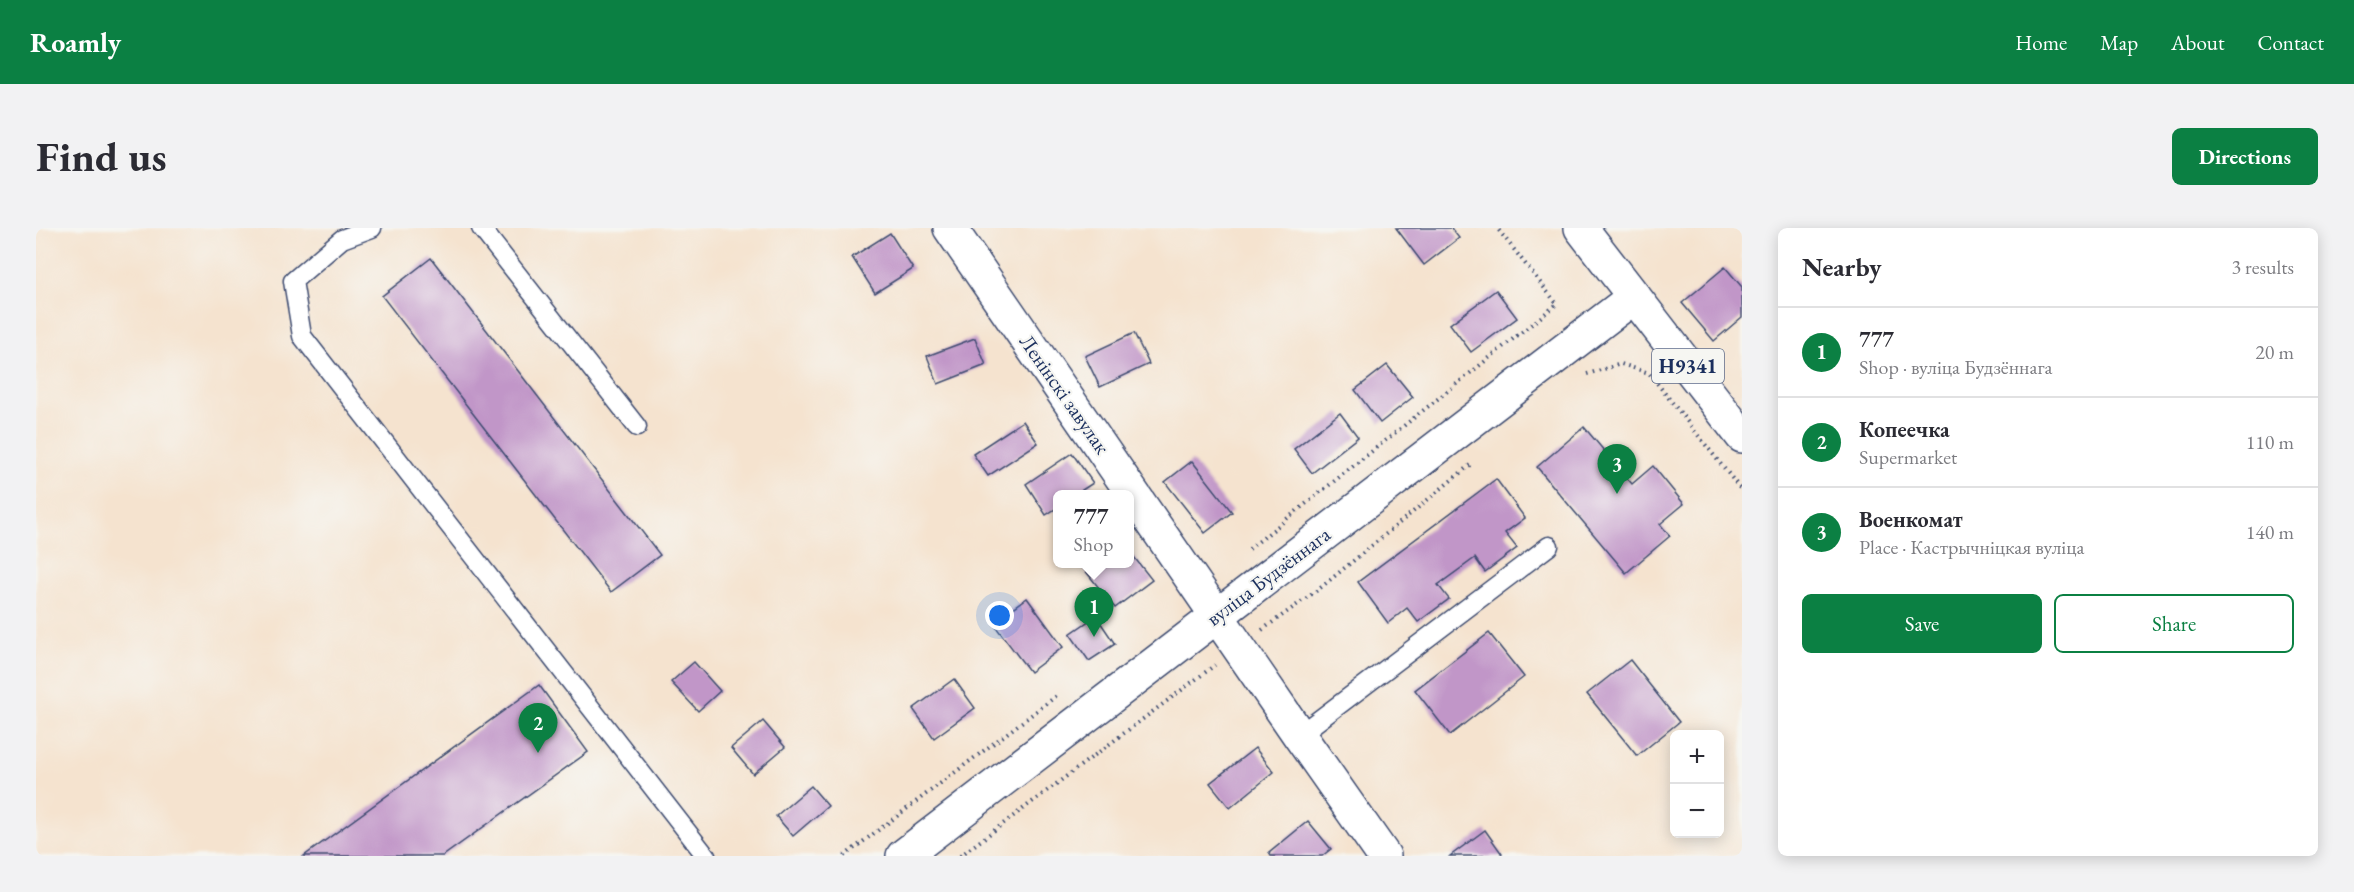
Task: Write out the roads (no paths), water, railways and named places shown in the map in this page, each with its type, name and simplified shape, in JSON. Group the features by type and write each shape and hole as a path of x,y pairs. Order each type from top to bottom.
{"street":[{"name":"Ленінскі завулак","path":"950,228 1130,490"},
{"name":"Н9341","path":"1581,228 1742,436"},
{"name":"вуліца Будзённага","path":"903,856 1634,297"},
{"name":"Ленінскі завулак","path":"1134,496 1384,856"}],"lane":[{"path":"372,228 342,239 293,281 302,336 706,856"},
{"path":"481,228 637,427"},
{"path":"1299,735 1549,546"}],"place":[{"name":"Военкомат","path":"1617,494"},
{"name":"777","path":"1094,637"},
{"name":"Копеечка","path":"538,753"}]}
